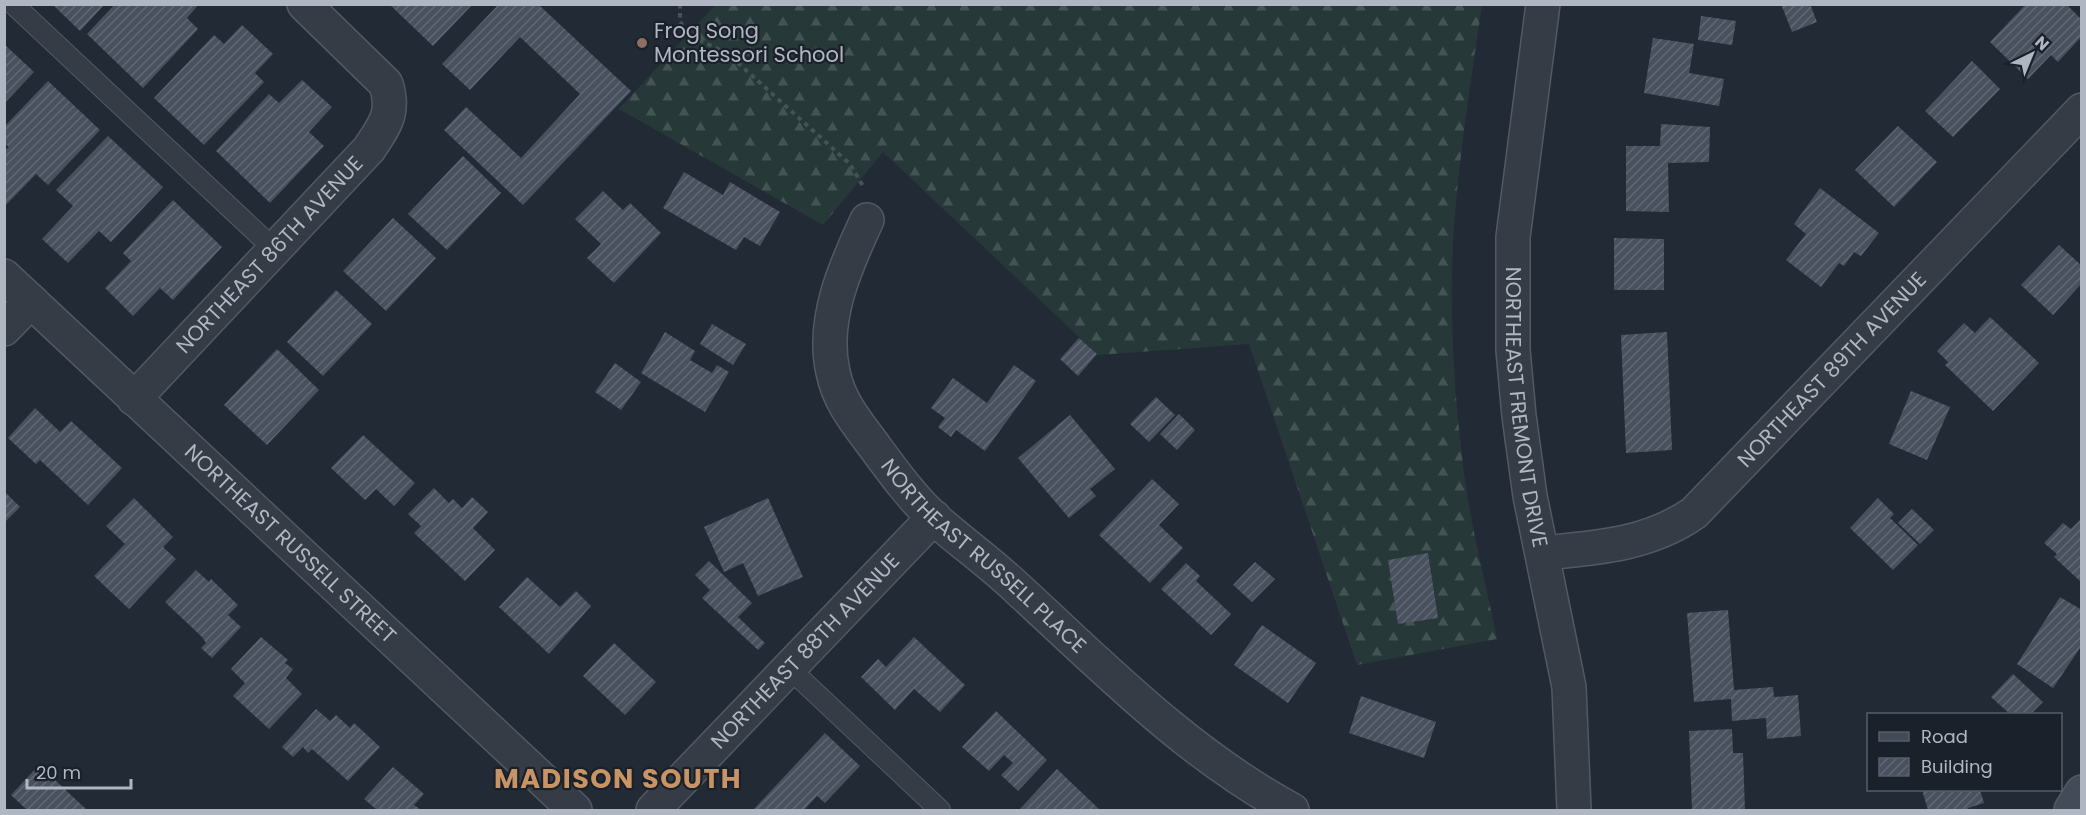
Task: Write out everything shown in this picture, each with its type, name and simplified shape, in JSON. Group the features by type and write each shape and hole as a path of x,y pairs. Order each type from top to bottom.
{"street":[{"name":"NORTHEAST 86TH AVENUE","path":"134,399 369,149 387,122 391,101 386,84 376,71 304,4"},
{"name":"NORTHEAST FREMONT DRIVE","path":"1543,4 1513,237 1513,350 1519,416 1542,553 1569,687 1574,810"},
{"name":"NORTHEAST 89TH AVENUE","path":"1542,553 1632,542 1657,534 1694,513 2082,110"},
{"name":"NORTHEAST RUSSELL PLACE","path":"867,220 850,257 839,289 833,319 832,370 839,394 852,417 890,467 934,518 999,572 1159,719 1232,774 1292,810"},
{"name":"NORTHEAST RUSSELL STREET","path":"4,276 575,810"},
{"path":"4,329 31,301"},
{"name":"NORTHEAST 88TH AVENUE","path":"653,810 934,518"},
{"path":"2071,810 2082,792"}],"lane":[{"path":"13,4 274,249"},
{"path":"790,669 940,810"}],"path":[{"path":"680,4 680,22 691,36 728,54 850,164 864,189 869,206 867,220"}],"green space":[{"path":"715,5 1482,5 1456,197 1452,312 1456,399 1465,479 1497,639 1357,665 1249,344 1098,355 883,152 823,225 619,109"}],"building":[{"path":"52,4 105,4 80,31"},
{"path":"115,4 199,4 187,18 198,29 143,88 87,34"},
{"path":"1781,4 1810,4 1817,22 1792,32"},
{"path":"2026,4 2066,4 2082,20 2082,36 2058,62 2051,55 2028,79 1990,42"},
{"path":"390,5 472,5 433,46"},
{"path":"498,5 539,5 631,91 523,205 444,130 466,107 521,158 580,94 520,37 470,90 442,64"},
{"path":"1701,16 1736,21 1732,45 1698,40"},
{"path":"242,25 273,54 255,73 264,82 204,145 154,98 214,35 224,44"},
{"path":"1653,38 1694,44 1689,73 1724,79 1719,106 1644,93"},
{"path":"4,44 34,72 4,104"},
{"path":"1972,61 2000,89 1953,137 1925,111"},
{"path":"302,80 332,107 309,132 324,146 270,203 216,151 269,94 279,103"},
{"path":"48,81 100,130 48,185 36,174 6,205 4,151 9,147 4,143 4,127"},
{"path":"1661,124 1710,127 1709,162 1668,163 1669,212 1626,211 1626,146 1660,146"},
{"path":"1898,126 1937,162 1894,207 1855,170"},
{"path":"108,136 163,187 111,242 99,231 68,263 42,239 73,206 56,190"},
{"path":"463,156 501,193 447,250 408,214"},
{"path":"684,172 723,195 730,182 780,212 760,246 744,237 736,250 663,208"},
{"path":"1820,188 1879,233 1861,256 1854,252 1844,266 1839,263 1821,287 1786,260 1806,234 1794,224"},
{"path":"603,191 623,210 630,203 661,233 614,283 587,258 601,244 575,219"},
{"path":"173,200 222,247 173,300 160,288 133,316 105,288 131,261 123,253"},
{"path":"393,218 436,258 386,311 343,271"},
{"path":"1614,238 1664,239 1664,290 1614,290"},
{"path":"2059,245 2082,266 2082,283 2053,315 2021,285"},
{"path":"336,290 372,324 323,376 287,342"},
{"path":"1990,317 2039,363 1993,411 1945,365 1948,362 1937,351 1964,323 1975,333"},
{"path":"712,324 746,344 733,365 700,344"},
{"path":"665,332 695,351 690,360 712,373 717,365 729,372 705,412 641,373"},
{"path":"1667,332 1672,450 1626,453 1621,335"},
{"path":"1079,338 1097,354 1078,376 1060,359"},
{"path":"277,349 319,390 267,445 224,405"},
{"path":"615,363 641,382 621,410 595,392"},
{"path":"1014,365 1036,381 985,451 956,430 951,437 938,427 945,418 931,408 953,378 987,403"},
{"path":"1911,391 1950,407 1927,460 1889,444"},
{"path":"1156,397 1175,415 1149,442 1130,424"},
{"path":"35,408 60,432 71,421 122,468 88,505 40,460 36,464 8,438"},
{"path":"1179,414 1195,430 1177,450 1160,434"},
{"path":"1070,415 1115,469 1090,489 1096,496 1069,518 1018,458"},
{"path":"363,435 415,483 394,506 376,489 365,500 331,468"},
{"path":"1152,479 1179,504 1159,525 1183,548 1150,583 1099,535"},
{"path":"434,488 449,503 453,499 462,508 472,497 488,512 473,528 495,550 465,581 414,533 421,526 408,514"},
{"path":"4,491 20,507 4,523"},
{"path":"134,498 173,537 163,547 176,559 129,609 94,576 125,544 106,526"},
{"path":"768,498 803,577 758,596 743,563 724,572 704,527"},
{"path":"1878,498 1894,514 1890,518 1918,545 1893,570 1850,528"},
{"path":"1912,509 1934,530 1920,544 1898,523"},
{"path":"2082,518 2082,583 2054,557 2057,554 2044,543 2063,523 2071,529"},
{"path":"1428,553 1438,618 1398,624 1388,560"},
{"path":"709,561 752,603 738,617 765,643 758,650 702,598 710,590 695,575"},
{"path":"1255,562 1275,579 1252,602 1233,585"},
{"path":"1186,563 1200,576 1196,581 1231,614 1211,635 1161,589"},
{"path":"196,570 209,582 211,579 238,605 228,615 241,627 212,658 201,648 206,643 202,637 165,602"},
{"path":"527,577 560,607 576,591 591,606 549,654 499,607"},
{"path":"2060,597 2082,610 2082,645 2053,688 2017,664"},
{"path":"1728,610 1734,690 1773,687 1774,697 1798,695 1801,736 1767,739 1766,718 1732,721 1731,699 1694,702 1687,613"},
{"path":"1262,625 1316,663 1288,703 1234,665"},
{"path":"261,637 288,660 285,663 293,669 286,678 302,694 269,729 233,696 245,683 231,669"},
{"path":"914,637 965,685 940,712 914,689 895,710 861,677 878,659 886,667"},
{"path":"614,643 656,682 625,715 583,676"},
{"path":"2013,674 2043,702 2032,713 2009,713 1991,697"},
{"path":"1361,696 1436,722 1424,758 1349,733"},
{"path":"316,709 330,721 336,715 350,728 354,723 380,747 348,781 312,749 308,753 303,747 293,757 282,747"},
{"path":"996,711 1047,760 1018,791 1001,775 1013,763 1004,755 989,771 962,747"},
{"path":"1732,729 1733,753 1743,753 1745,810 1692,810 1689,731"},
{"path":"825,733 860,766 825,803 817,796 804,810 753,810"},
{"path":"39,765 87,810 27,810 11,795"},
{"path":"393,767 424,794 414,805 421,810 377,810 364,799"},
{"path":"1057,769 1100,810 1019,810"},
{"path":"1922,791 1980,791 1984,803 1968,808 1969,810 1928,810"}],"place":[{"name":"Frog Song Montessori School","path":"642,43"}],"district":[{"name":"MADISON SOUTH","path":"618,779"}]}
